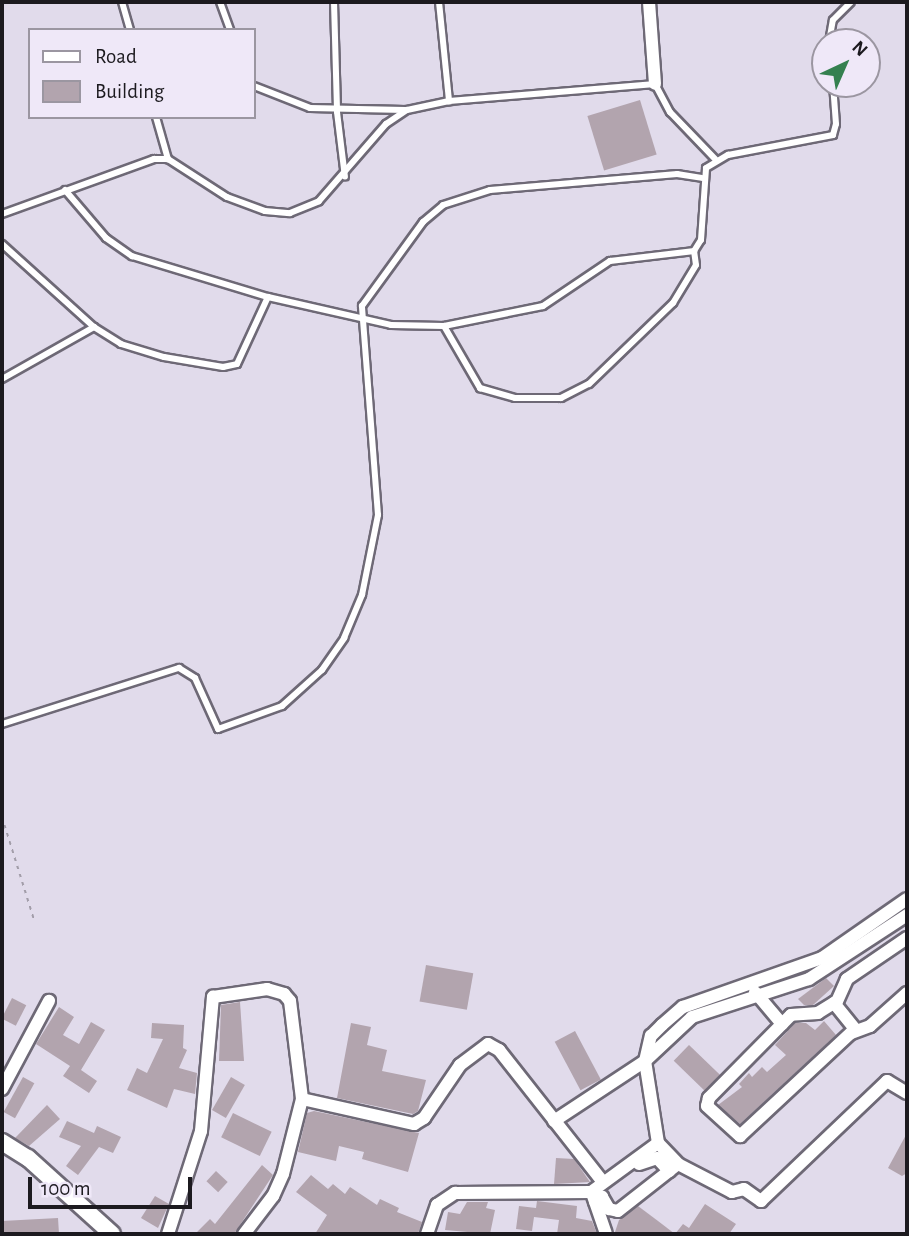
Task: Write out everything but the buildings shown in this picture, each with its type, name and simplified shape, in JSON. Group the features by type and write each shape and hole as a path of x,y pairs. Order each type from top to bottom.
{"street":[{"path":"649,2 654,84"},
{"path":"673,1168 658,1143 645,1061 651,1036 683,1007 750,986 822,958 907,899"},
{"path":"554,1121 645,1061 692,1017 809,979 907,915"},
{"path":"907,938 847,979 834,1003 818,1013 796,1012 709,1098 707,1106 736,1136 740,1136 856,1030 870,1026 907,993"},
{"path":"750,986 782,1024"},
{"path":"168,1234 201,1131 213,997 267,989 285,994 294,1014 302,1099 283,1174 244,1234"},
{"path":"2,1089 49,1002"},
{"path":"834,1003 856,1030"},
{"path":"302,1099 414,1124 424,1118 460,1065 488,1044 499,1050 603,1182"},
{"path":"596,1197 628,1170 647,1158 657,1158 673,1168 732,1192 744,1189 761,1201 887,1081 907,1093"},
{"path":"2,1142 28,1158 112,1234"},
{"path":"606,1233 596,1197 603,1182 658,1143"},
{"path":"427,1234 437,1205 455,1193 596,1197 609,1209 618,1211 673,1168"}],"lane":[{"path":"122,2 129,28"},
{"path":"220,2 229,28"},
{"path":"334,2 337,112 345,177"},
{"path":"439,2 449,101"},
{"path":"832,28 833,20 851,2"},
{"path":"256,87 310,108 337,112 407,110 449,101 654,84 670,112 715,159"},
{"path":"444,326 480,388 514,398 561,398 589,384 673,303 696,265 694,251 701,240 702,178 715,159 833,135 836,124 834,98"},
{"path":"2,214 137,162 168,159 227,197 278,213 306,209 345,177 386,124 407,110"},
{"path":"157,119 168,159"},
{"path":"2,724 179,668 195,678 212,723 219,729 282,706 322,670 344,638 362,595 378,515 362,317 363,300 423,222 455,199 526,186 677,174 702,178"},
{"path":"65,190 106,238 132,256 268,297 411,328 444,326 543,306 619,258 694,251"},
{"path":"2,244 94,327 138,351 231,367 244,356 268,297"},
{"path":"2,379 94,327"}],"path":[{"path":"2,817 34,920"}]}
